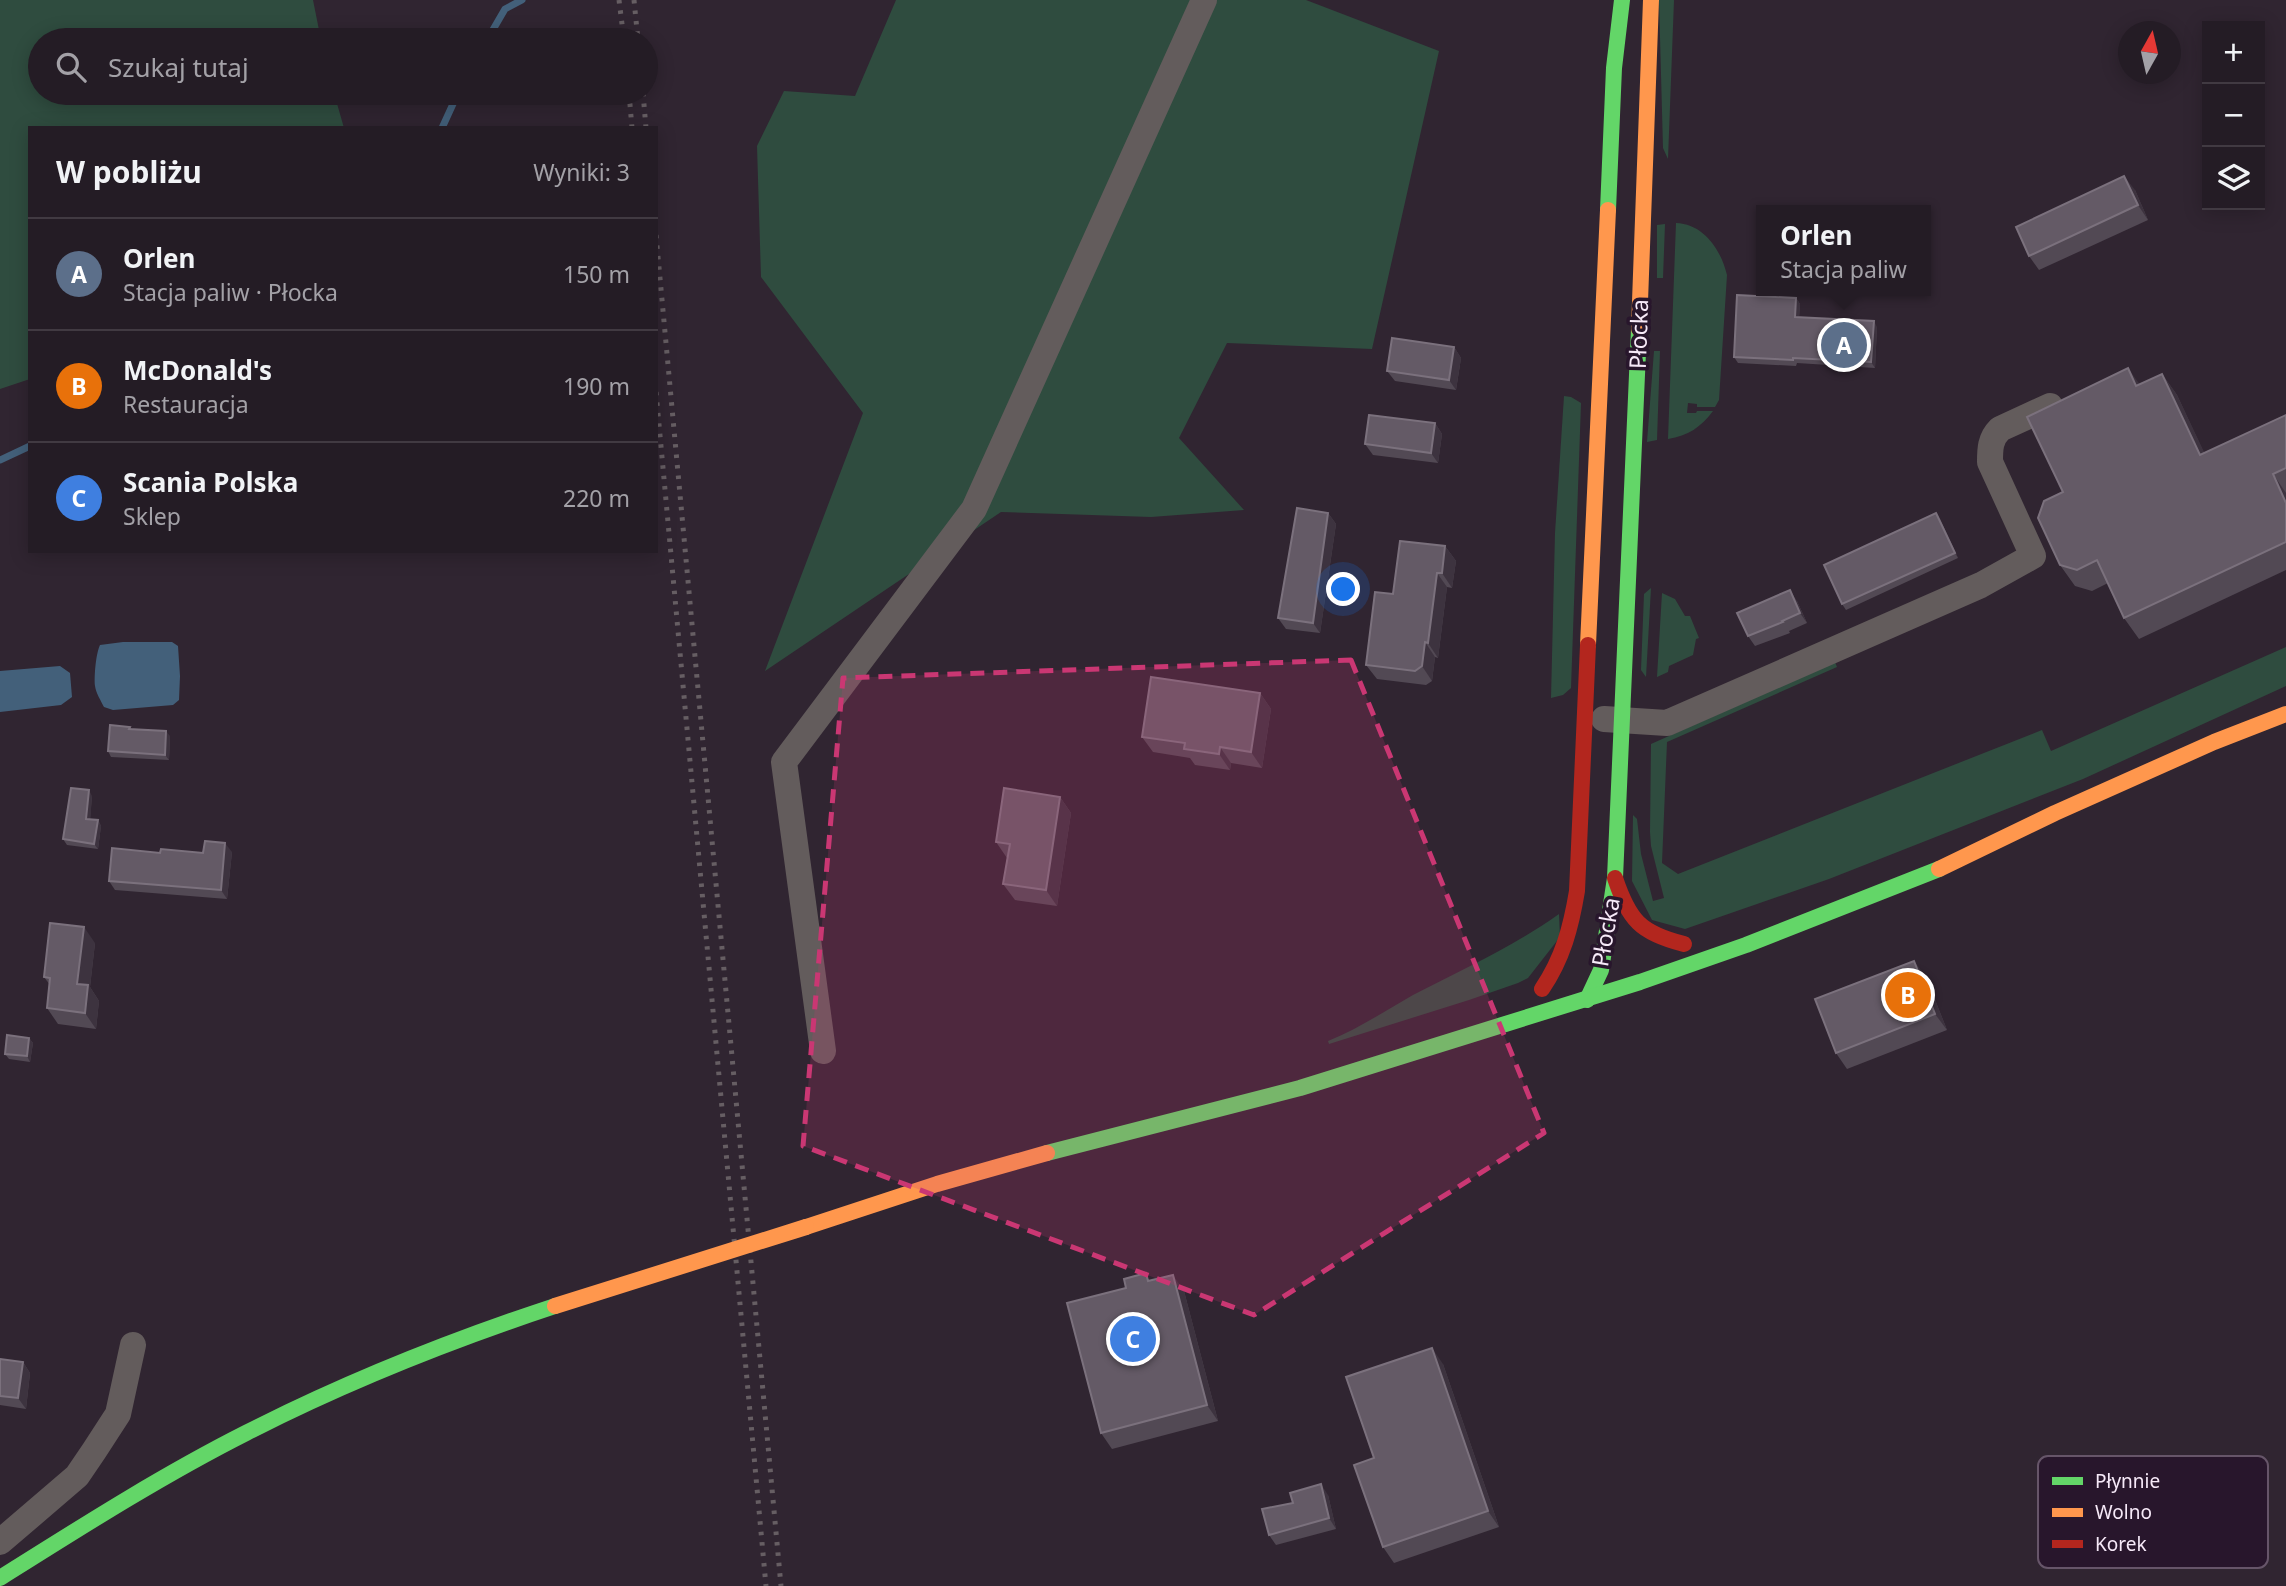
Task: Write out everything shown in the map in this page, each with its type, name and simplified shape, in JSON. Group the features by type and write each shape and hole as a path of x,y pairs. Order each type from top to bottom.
{"main road":[{"name":"Płocka","path":"1587,973 1536,991 1560,962 1569,936 1577,891 1587,718 1614,68 1622,0"},
{"name":"Płocka","path":"1587,1000 1587,973 1615,878 1651,0"},
{"path":"2214,742 2286,701"},
{"path":"0,1578 149,1486 234,1440 332,1391 479,1330 937,1184 1095,1139 1300,1088 1587,1000 1734,950 1960,860 2054,813 2214,742 2286,714"},
{"path":"1939,852 2054,813"},
{"name":"Płocka","path":"1615,878 1624,906 1638,927 1658,938 1689,942 1660,951"},
{"name":"Płocka","path":"1577,891 1583,943"},
{"path":"1095,1139 1245,1085"}],"street":[{"path":"823,1051 784,762 974,509 1204,0"},
{"path":"1607,215 1644,205"},
{"path":"1587,718 1667,723 1981,585 2034,556 1990,462 1990,446 1994,435 2000,429 2050,406"},
{"path":"1596,462 1633,463"},
{"path":"0,1542 10,1518 77,1476 118,1414 133,1345"}],"highlighted area":[{"path":"1351,660 1544,1133 1254,1315 803,1146 843,678"}],"green space":[{"path":"0,0 313,0 319,28 28,28 28,105 337,105 343,126 28,126 28,380 0,389"},
{"path":"896,0 1306,0 1439,51 1372,349 1227,343 1179,438 1244,510 1151,517 1001,512 765,671 863,413 761,277 757,146 784,91 855,96"},
{"path":"1659,0 1674,0 1668,159 1663,148"},
{"path":"1676,223 1695,228 1710,240 1727,275 1719,400 1715,407 1697,407 1697,404 1688,403 1687,413 1713,411 1694,430 1668,439"},
{"path":"1665,224 1663,278 1657,278 1657,225"},
{"path":"1654,351 1660,351 1657,440 1647,442"},
{"path":"1564,396 1581,403 1571,688 1563,695 1551,698 1555,533"},
{"path":"1651,588 1646,677 1641,670 1644,594"},
{"path":"1662,593 1675,599 1685,616 1690,616 1699,638 1696,639 1693,655 1669,666 1668,672 1657,677"},
{"path":"2286,647 2286,686 2083,779 1829,879 1685,929 1652,920 1632,881 1633,815 1637,819 1641,854 1653,901 1664,898 1651,846 1651,744 1835,662 1837,667 1667,742 1662,863 1678,874 2042,730 2051,751"},
{"path":"1559,914 1560,937 1528,978 1469,1000 1329,1044 1328,1041 1506,947"}],"water":[{"path":"172,642 178,646 179,700 173,705 113,710 104,707 95,686 100,645"},
{"path":"60,666 70,673 72,697 61,705 0,712 0,671"}],"building":[{"path":"2124,176 2138,205 2029,256 2016,227"},
{"path":"1737,295 1796,298 1795,317 1874,321 1871,362 1734,357"},
{"path":"1392,338 1454,347 1449,380 1387,371"},
{"path":"2128,368 2136,386 2162,374 2200,455 2286,415 2286,468 2273,474 2286,503 2286,542 2124,618 2097,560 2077,570 2060,565 2038,518 2044,501 2063,492 2027,417"},
{"path":"1369,415 1435,423 1431,453 1365,444"},
{"path":"1297,508 1328,513 1313,623 1278,618"},
{"path":"1936,513 1955,553 1842,604 1824,565"},
{"path":"1400,541 1445,546 1442,573 1437,573 1428,643 1425,642 1422,666 1415,671 1366,665 1375,592 1393,594"},
{"path":"1790,590 1800,613 1748,636 1737,613"},
{"path":"1151,677 1260,693 1251,752 1220,747 1219,754 1184,749 1185,743 1142,737"},
{"path":"110,725 166,731 165,755 108,751"},
{"path":"71,788 89,790 86,819 98,820 94,844 63,839"},
{"path":"1004,788 1060,797 1046,890 1003,884 1010,844 996,842"},
{"path":"205,841 225,843 221,890 109,881 112,848 160,853 161,849 203,853"},
{"path":"50,923 84,927 77,984 88,985 85,1013 47,1008 50,978 44,977"},
{"path":"1914,961 1935,1014 1836,1053 1815,999"},
{"path":"7,1035 29,1038 27,1056 5,1054"},
{"path":"1146,1273 1148,1281 1173,1275 1207,1405 1101,1433 1067,1303 1126,1288 1124,1279"},
{"path":"1432,1348 1488,1511 1383,1547 1354,1465 1374,1458 1346,1377"},
{"path":"0,1359 23,1362 18,1398 0,1396"},
{"path":"1321,1484 1329,1518 1269,1535 1262,1509 1293,1503 1290,1493"}],"waterway":[{"path":"494,28 505,9 522,0"},
{"path":"443,126 453,105"},
{"path":"0,460 28,447"}],"railway":[{"path":"619,0 622,28"},
{"path":"634,0 637,28"},
{"path":"630,105 632,126"},
{"path":"644,105 646,126"},
{"path":"658,257 781,1586"},
{"path":"658,414 766,1586"}],"traffic: fast":[{"path":"1608,210 1614,68 1622,0"},
{"path":"1587,1000 1601,970 1615,878 1639,329"},
{"path":"1047,1153 1300,1088 1640,982 1746,945 1939,869"},
{"path":"0,1578 152,1484 284,1414 398,1364 555,1306"}],"traffic: slow":[{"path":"1639,329 1651,0"},
{"path":"1588,645 1608,210"},
{"path":"1939,869 2055,813 2214,742 2286,714"},
{"path":"806,1227 937,1184 1047,1153"},
{"path":"555,1306 806,1227"}],"traffic: jam":[{"path":"1542,989 1565,942 1577,891 1588,645"},
{"path":"1615,878 1631,914 1638,923 1657,935 1684,944"}],"place":[{"name":"Orlen","path":"1844,345"},
{"name":"McDonald's","path":"1908,995"},
{"name":"Scania Polska","path":"1133,1339"}]}
